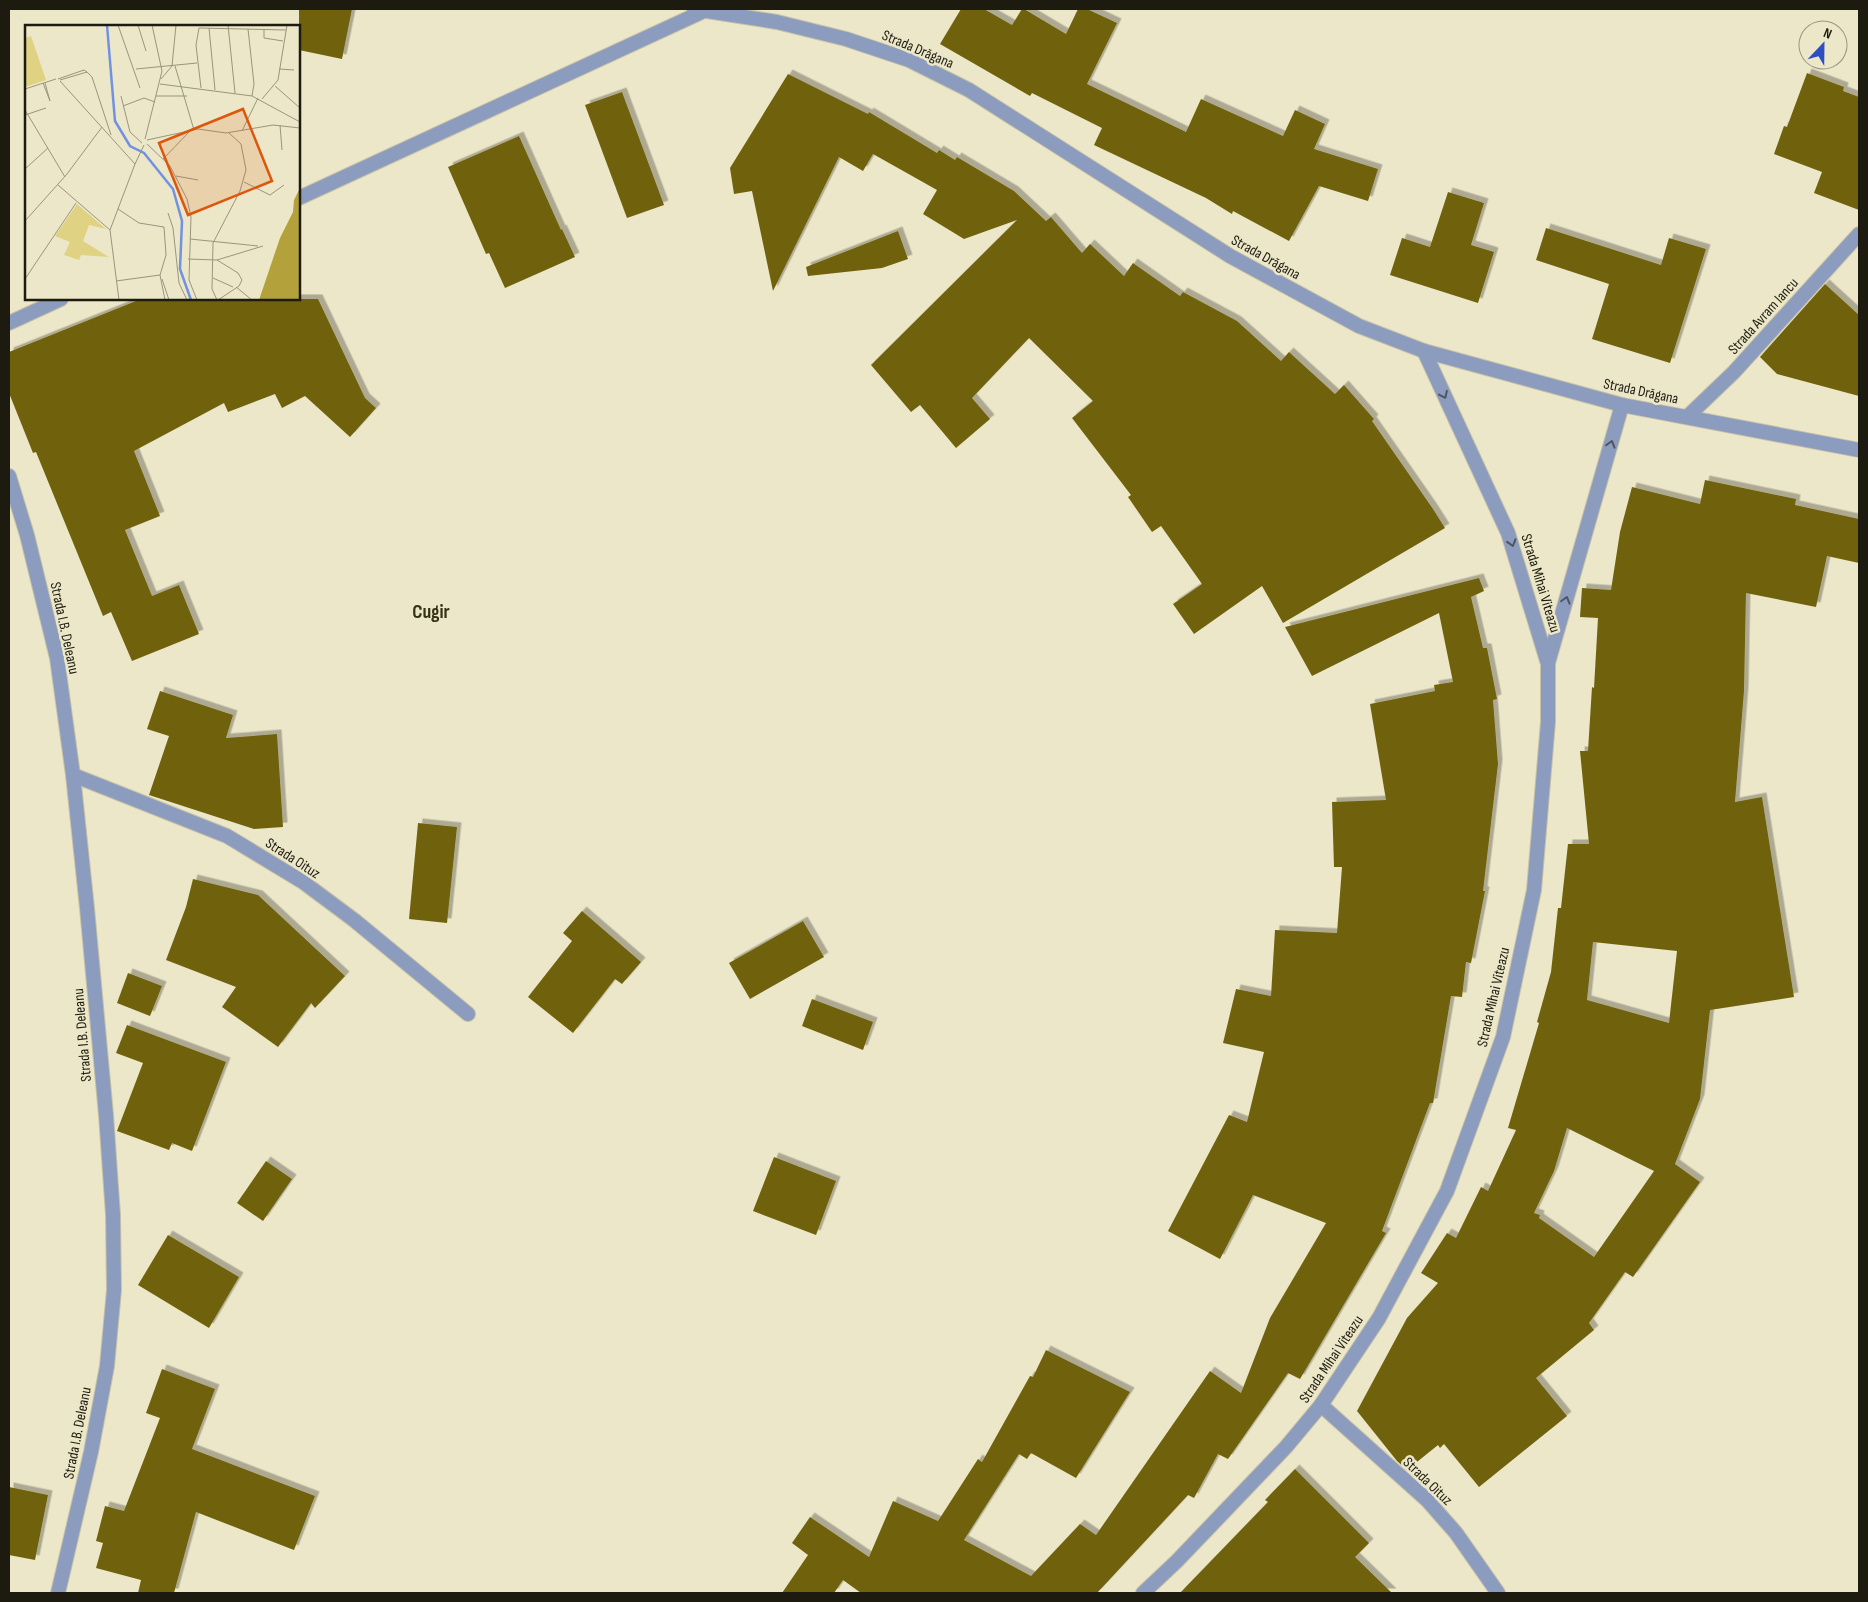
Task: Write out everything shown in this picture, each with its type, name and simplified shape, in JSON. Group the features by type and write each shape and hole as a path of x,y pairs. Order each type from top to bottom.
{"street":[{"name":"Strada Drăgana","path":"699,10 778,15 909,60 969,90 1230,256 1359,326 1424,351 1622,404 1859,450"},
{"path":"300,198 699,10"},
{"name":"Strada Avram Iancu","path":"1687,417 1734,372 1859,234"},
{"path":"9,323 59,300"},
{"name":"Strada Mihai Viteazu","path":"1143,1593 1177,1561 1279,1454 1321,1406 1379,1318 1447,1191 1503,1037 1534,890 1548,722 1548,664 1508,533 1424,351"},
{"path":"1548,664 1622,404"},
{"name":"Strada I.B. Deleanu","path":"9,476 27,535 57,658 73,776 106,1115 113,1216 114,1290 107,1366 91,1452 58,1593"},
{"name":"Strada Oituz","path":"73,776 227,836 302,882 354,920 468,1014"},
{"name":"Strada Oituz","path":"1321,1406 1426,1500 1456,1533 1498,1593"}],"building":[{"path":"299,9 352,9 342,59 300,50"},
{"path":"961,9 984,9 1012,25 1022,9 1024,9 1066,34 1078,9 1087,9 1117,23 1087,84 1186,132 1201,99 1283,136 1295,110 1325,124 1314,149 1378,169 1368,201 1319,186 1289,241 1233,211 1232,214 1206,198 1094,145 1102,128 1032,93 1030,96 940,44"},
{"path":"1807,73 1844,87 1843,91 1859,97 1859,210 1814,193 1822,172 1774,154 1784,126 1787,127"},
{"path":"788,74 868,114 869,112 937,153 939,150 955,160 957,157 1014,191 1046,221 1051,217 1082,253 1090,244 1124,276 1133,263 1180,296 1183,292 1237,321 1281,361 1289,352 1335,394 1344,385 1374,419 1372,421 1445,528 1283,623 1262,586 1194,634 1173,604 1202,584 1161,526 1152,532 1128,497 1131,495 1072,418 1093,401 1029,338 972,398 990,419 956,448 920,405 911,412 871,365 1017,220 964,239 923,214 937,190 873,154 863,171 839,157 773,291 752,191 734,194 730,168"},
{"path":"622,92 664,205 627,218 585,105"},
{"path":"519,136 575,257 505,288 489,253 486,254 448,167"},
{"path":"1448,192 1484,203 1471,245 1494,252 1478,303 1390,275 1402,238 1430,247"},
{"path":"1546,228 1661,265 1669,238 1706,249 1670,363 1592,339 1609,284 1536,260"},
{"path":"898,231 908,259 882,268 808,276 806,267"},
{"path":"1825,284 1859,315 1859,396 1777,374 1760,357"},
{"path":"318,299 365,398 376,408 350,437 305,396 282,408 275,394 228,412 224,403 134,451 160,516 125,530 152,596 179,585 199,634 132,661 111,612 103,616 36,452 33,453 9,393 9,352 139,300"},
{"path":"1705,480 1796,499 1795,505 1859,519 1859,563 1827,556 1816,607 1746,593 1744,691 1735,802 1762,797 1794,997 1710,1010 1700,1099 1675,1164 1700,1182 1633,1277 1625,1272 1589,1323 1594,1330 1536,1378 1567,1416 1479,1487 1444,1444 1440,1448 1438,1445 1407,1470 1397,1461 1357,1411 1407,1318 1438,1283 1421,1273 1447,1233 1456,1238 1481,1187 1488,1191 1516,1130 1508,1128 1539,1023 1537,1022 1551,972 1568,844 1589,844 1580,751 1588,751 1598,618 1580,617 1582,588 1611,590 1620,532 1632,487 1700,504","holes":["1593,942 1677,951 1669,1023 1587,1000","1567,1128 1654,1171 1594,1257 1539,1218 1540,1215 1534,1213 1554,1171"]},
{"path":"1479,578 1484,591 1471,597 1483,648 1487,648 1497,699 1493,700 1498,764 1483,891 1485,891 1471,963 1466,962 1462,997 1451,996 1433,1103 1430,1103 1382,1231 1386,1233 1300,1379 1288,1373 1228,1459 1218,1454 1194,1498 1188,1495 1097,1593 861,1593 843,1580 834,1593 782,1593 808,1555 792,1543 810,1517 869,1557 893,1501 938,1521 978,1459 982,1462 1030,1376 1033,1377 1046,1350 1130,1392 1076,1478 1031,1453 1027,1459 1019,1454 964,1540 1031,1576 1080,1524 1096,1535 1210,1371 1241,1393 1270,1318 1326,1223 1253,1195 1220,1259 1168,1231 1229,1115 1247,1122 1264,1052 1223,1043 1236,989 1271,996 1275,930 1337,933 1342,867 1334,867 1332,802 1386,800 1370,704 1435,691 1434,685 1453,682 1439,613 1312,676 1285,627"},
{"path":"160,691 233,715 226,738 277,734 283,827 254,829 149,795 169,736 147,729"},
{"path":"418,823 457,827 447,923 409,919"},
{"path":"193,879 258,895 345,976 315,1008 311,1003 278,1047 222,1007 236,987 166,960 186,907"},
{"path":"582,911 641,962 622,984 615,979 573,1033 528,997 572,941 563,933"},
{"path":"803,921 824,957 750,999 729,963"},
{"path":"128,973 162,986 150,1016 117,1003"},
{"path":"812,999 873,1022 863,1050 802,1026"},
{"path":"127,1025 226,1062 192,1151 172,1143 169,1150 117,1131 143,1063 116,1053"},
{"path":"774,1157 836,1181 816,1235 753,1211"},
{"path":"266,1161 292,1179 263,1221 237,1203"},
{"path":"168,1235 239,1277 209,1328 138,1285"},
{"path":"162,1369 215,1389 192,1449 315,1496 294,1550 196,1512 174,1593 138,1593 141,1580 96,1568 103,1543 96,1541 105,1506 124,1511 160,1418 146,1413"},
{"path":"1295,1469 1369,1543 1355,1557 1392,1593 1180,1593 1268,1502 1265,1500"},
{"path":"9,1487 48,1495 35,1560 9,1555"}],"district":[{"name":"Cugir","path":"431,611"}]}
